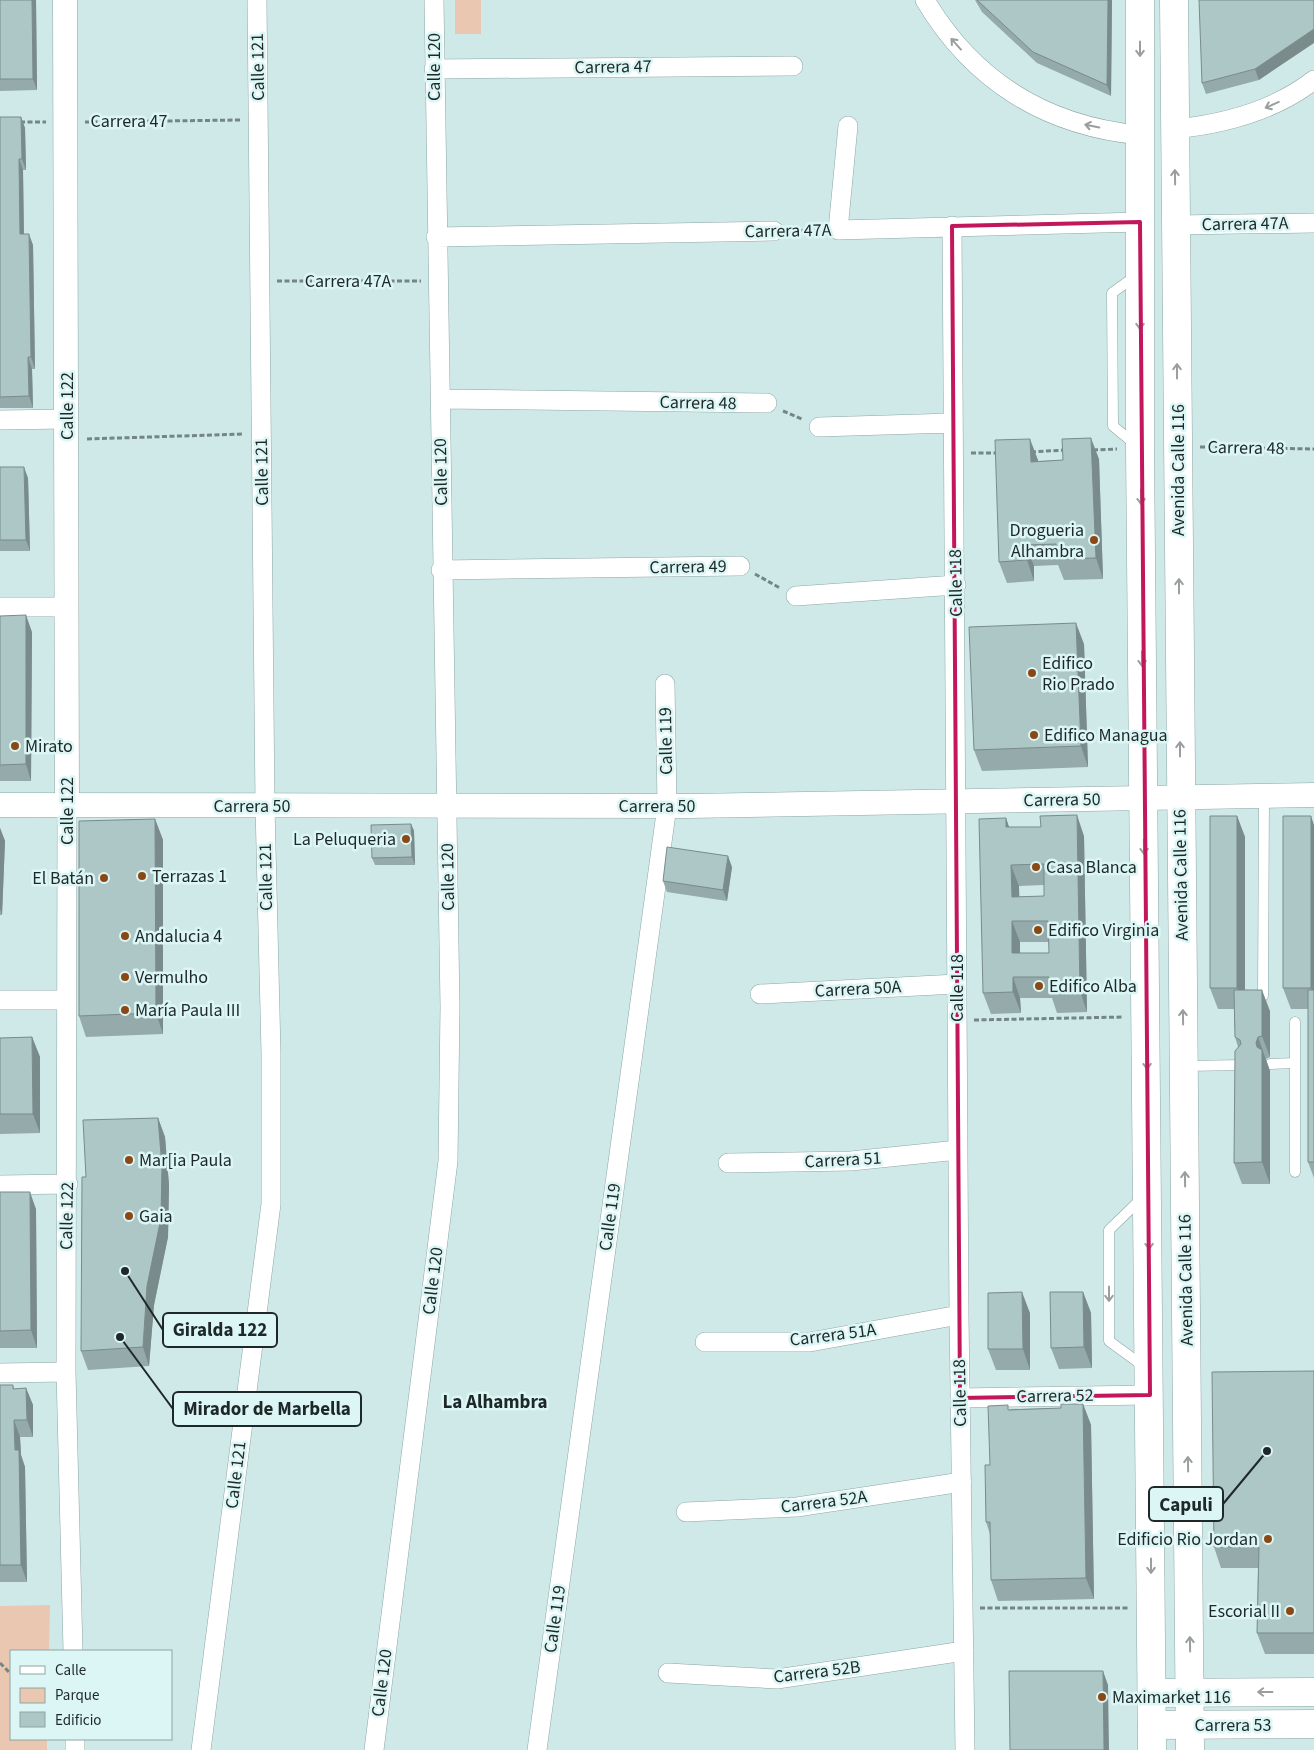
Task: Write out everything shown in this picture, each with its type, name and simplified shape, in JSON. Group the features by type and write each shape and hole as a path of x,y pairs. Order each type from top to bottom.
{"main road":[{"name":"Avenida Calle 116","path":"1140,0 1140,448 1152,1738"},
{"name":"Avenida Calle 116","path":"1174,0 1190,1738"},
{"name":"Carrera 53","path":"1152,1693 1314,1692"},
{"name":"Carrera 53","path":"1152,1738 1190,1738 1314,1724"}],"street":[{"name":"Calle 122","path":"65,0 68,606 66,1000 68,1184 66,1372 73,1650"},
{"name":"Calle 121","path":"201,1750 271,1204 265,806 258,0"},
{"name":"Calle 120","path":"374,1750 448,1161 450,1007 436,237 434,0"},
{"path":"925,0 942,28 977,68 1020,99 1068,121 1140,135"},
{"name":"Carrera 47","path":"434,69 793,66"},
{"path":"1175,129 1224,122 1254,113 1282,100 1314,80"},
{"path":"838,230 848,126"},
{"name":"Carrera 47A","path":"838,230 1140,222"},
{"name":"Carrera 47A","path":"1176,225 1314,223"},
{"name":"Calle 118","path":"952,226 952,423 956,585 959,1315 966,1750"},
{"name":"Carrera 47A","path":"436,237 774,231"},
{"name":"Carrera 48","path":"440,399 767,404"},
{"path":"0,420 67,430"},
{"path":"819,427 952,423"},
{"name":"Carrera 49","path":"442,570 740,566"},
{"path":"796,596 956,585"},
{"path":"0,607 68,606"},
{"name":"Calle 119","path":"537,1750 667,806 665,684"},
{"name":"Carrera 50","path":"0,805 667,806 1314,795"},
{"name":"Carrera 50A","path":"760,994 957,984"},
{"path":"0,1000 66,1000"},
{"name":"Carrera 51","path":"728,1163 851,1161 958,1150"},
{"path":"0,1184 68,1184"},
{"name":"Carrera 51A","path":"705,1342 810,1342 959,1315"},
{"path":"0,1373 66,1372"},
{"name":"Carrera 52","path":"960,1398 1150,1383"},
{"name":"Carrera 52A","path":"686,1512 797,1507 962,1482"},
{"name":"Carrera 52B","path":"668,1673 777,1680 964,1651"}],"lane":[{"path":"1264,796 1264,996"},
{"path":"1295,1022 1296,1172"},
{"path":"1270,1064 1295,1064"},
{"path":"1184,1066 1242,1065"},
{"path":"1148,1192 1109,1230 1109,1341 1150,1383"}],"path":[{"name":"Carrera 47","path":"19,122 259,120"},
{"name":"Carrera 47A","path":"774,231 838,230"},
{"name":"Carrera 47A","path":"260,282 437,280"},
{"path":"767,404 819,427"},
{"path":"67,430 261,434"},
{"name":"Carrera 48","path":"1178,447 1314,449"},
{"path":"1086,450 1140,448"},
{"path":"1030,452 1068,450"},
{"path":"954,454 1001,452"},
{"name":"Carrera 49","path":"740,566 796,596"},
{"path":"957,1020 1146,1016"},
{"path":"963,1608 1152,1608"},
{"path":"0,1664 10,1673"}],"highlighted area":[{"path":"1140,222 1150,1395 960,1398 952,226"}],"green space":[{"path":"455,0 481,0 481,34 455,34"},
{"path":"50,1605 49,1650 10,1650 10,1740 47,1740 47,1750 0,1750 0,1606"}],"building":[{"path":"0,0 32,0 33,79 0,79"},
{"path":"977,0 1108,0 1107,85 1033,52"},
{"path":"1199,0 1314,0 1314,29 1255,69 1202,83"},
{"path":"0,117 21,117 22,159 19,159 20,234 29,234 31,357 28,357 29,396 0,397"},
{"path":"1091,438 1096,558 1056,559 1056,544 1026,545 1027,560 999,562 995,440 1030,439 1031,462 1063,460 1062,439"},
{"path":"0,467 24,467 26,540 0,540"},
{"path":"26,615 26,764 0,765 0,616"},
{"path":"1076,623 1081,746 974,750 969,627"},
{"path":"1077,815 1080,991 1050,992 1049,977 1013,977 1013,992 983,993 979,819 1006,818 1006,827 1041,827 1040,816","holes":["1044,864 1044,896 1012,897 1011,865","1012,921 1048,921 1049,953 1012,953"]},
{"path":"1210,816 1237,816 1237,988 1210,988"},
{"path":"1283,816 1311,816 1311,988 1283,988"},
{"path":"155,819 156,1013 79,1016 79,821"},
{"path":"411,824 412,857 372,858 371,825"},
{"path":"667,847 728,856 723,890 663,881"},
{"path":"1234,990 1262,990 1262,1036 1258,1037 1256,1043 1257,1047 1262,1050 1262,1162 1234,1163 1235,1051 1241,1044 1240,1040 1235,1037"},
{"path":"1308,990 1314,990 1314,1162 1308,1162"},
{"path":"32,1037 33,1114 0,1114 0,1038"},
{"path":"158,1118 162,1166 161,1218 147,1286 143,1347 81,1351 82,1177 86,1177 83,1120"},
{"path":"0,1192 30,1192 31,1330 0,1331"},
{"path":"1022,1292 1023,1349 988,1349 988,1293"},
{"path":"1050,1292 1083,1292 1084,1347 1051,1348"},
{"path":"1314,1371 1314,1633 1257,1633 1259,1547 1214,1547 1212,1372"},
{"path":"0,1385 13,1385 13,1389 26,1388 27,1420 14,1420 15,1450 19,1450 21,1565 0,1565"},
{"path":"1061,1404 1083,1404 1086,1578 991,1580 990,1522 986,1522 985,1465 990,1465 988,1406 1008,1405 1008,1410 1061,1408"},
{"path":"1009,1671 1103,1671 1104,1750 1010,1750"}],"place":[{"name":"Drogueria Alhambra","path":"1094,540"},
{"name":"Edifico Rio Prado","path":"1032,673"},
{"name":"Edifico Managua","path":"1034,735"},
{"name":"Mirato","path":"15,746"},
{"name":"La Peluqueria","path":"406,839"},
{"name":"Casa Blanca","path":"1036,867"},
{"name":"Terrazas 1","path":"142,876"},
{"name":"El Batán","path":"104,878"},
{"name":"Edifico Virginia","path":"1038,930"},
{"name":"Andalucia 4","path":"125,936"},
{"name":"Vermulho","path":"125,977"},
{"name":"Edifico Alba","path":"1039,986"},
{"name":"María Paula III","path":"125,1010"},
{"name":"Mar[ia Paula","path":"129,1160"},
{"name":"Gaia","path":"129,1216"},
{"name":"Giralda 122","path":"125,1271"},
{"name":"Mirador de Marbella","path":"120,1337"},
{"name":"Capuli","path":"1267,1451"},
{"name":"Edificio Rio Jordan","path":"1268,1539"},
{"name":"Escorial II","path":"1290,1611"},
{"name":"Maximarket 116","path":"1102,1697"}],"district":[{"name":"La Alhambra","path":"495,1402"}]}
